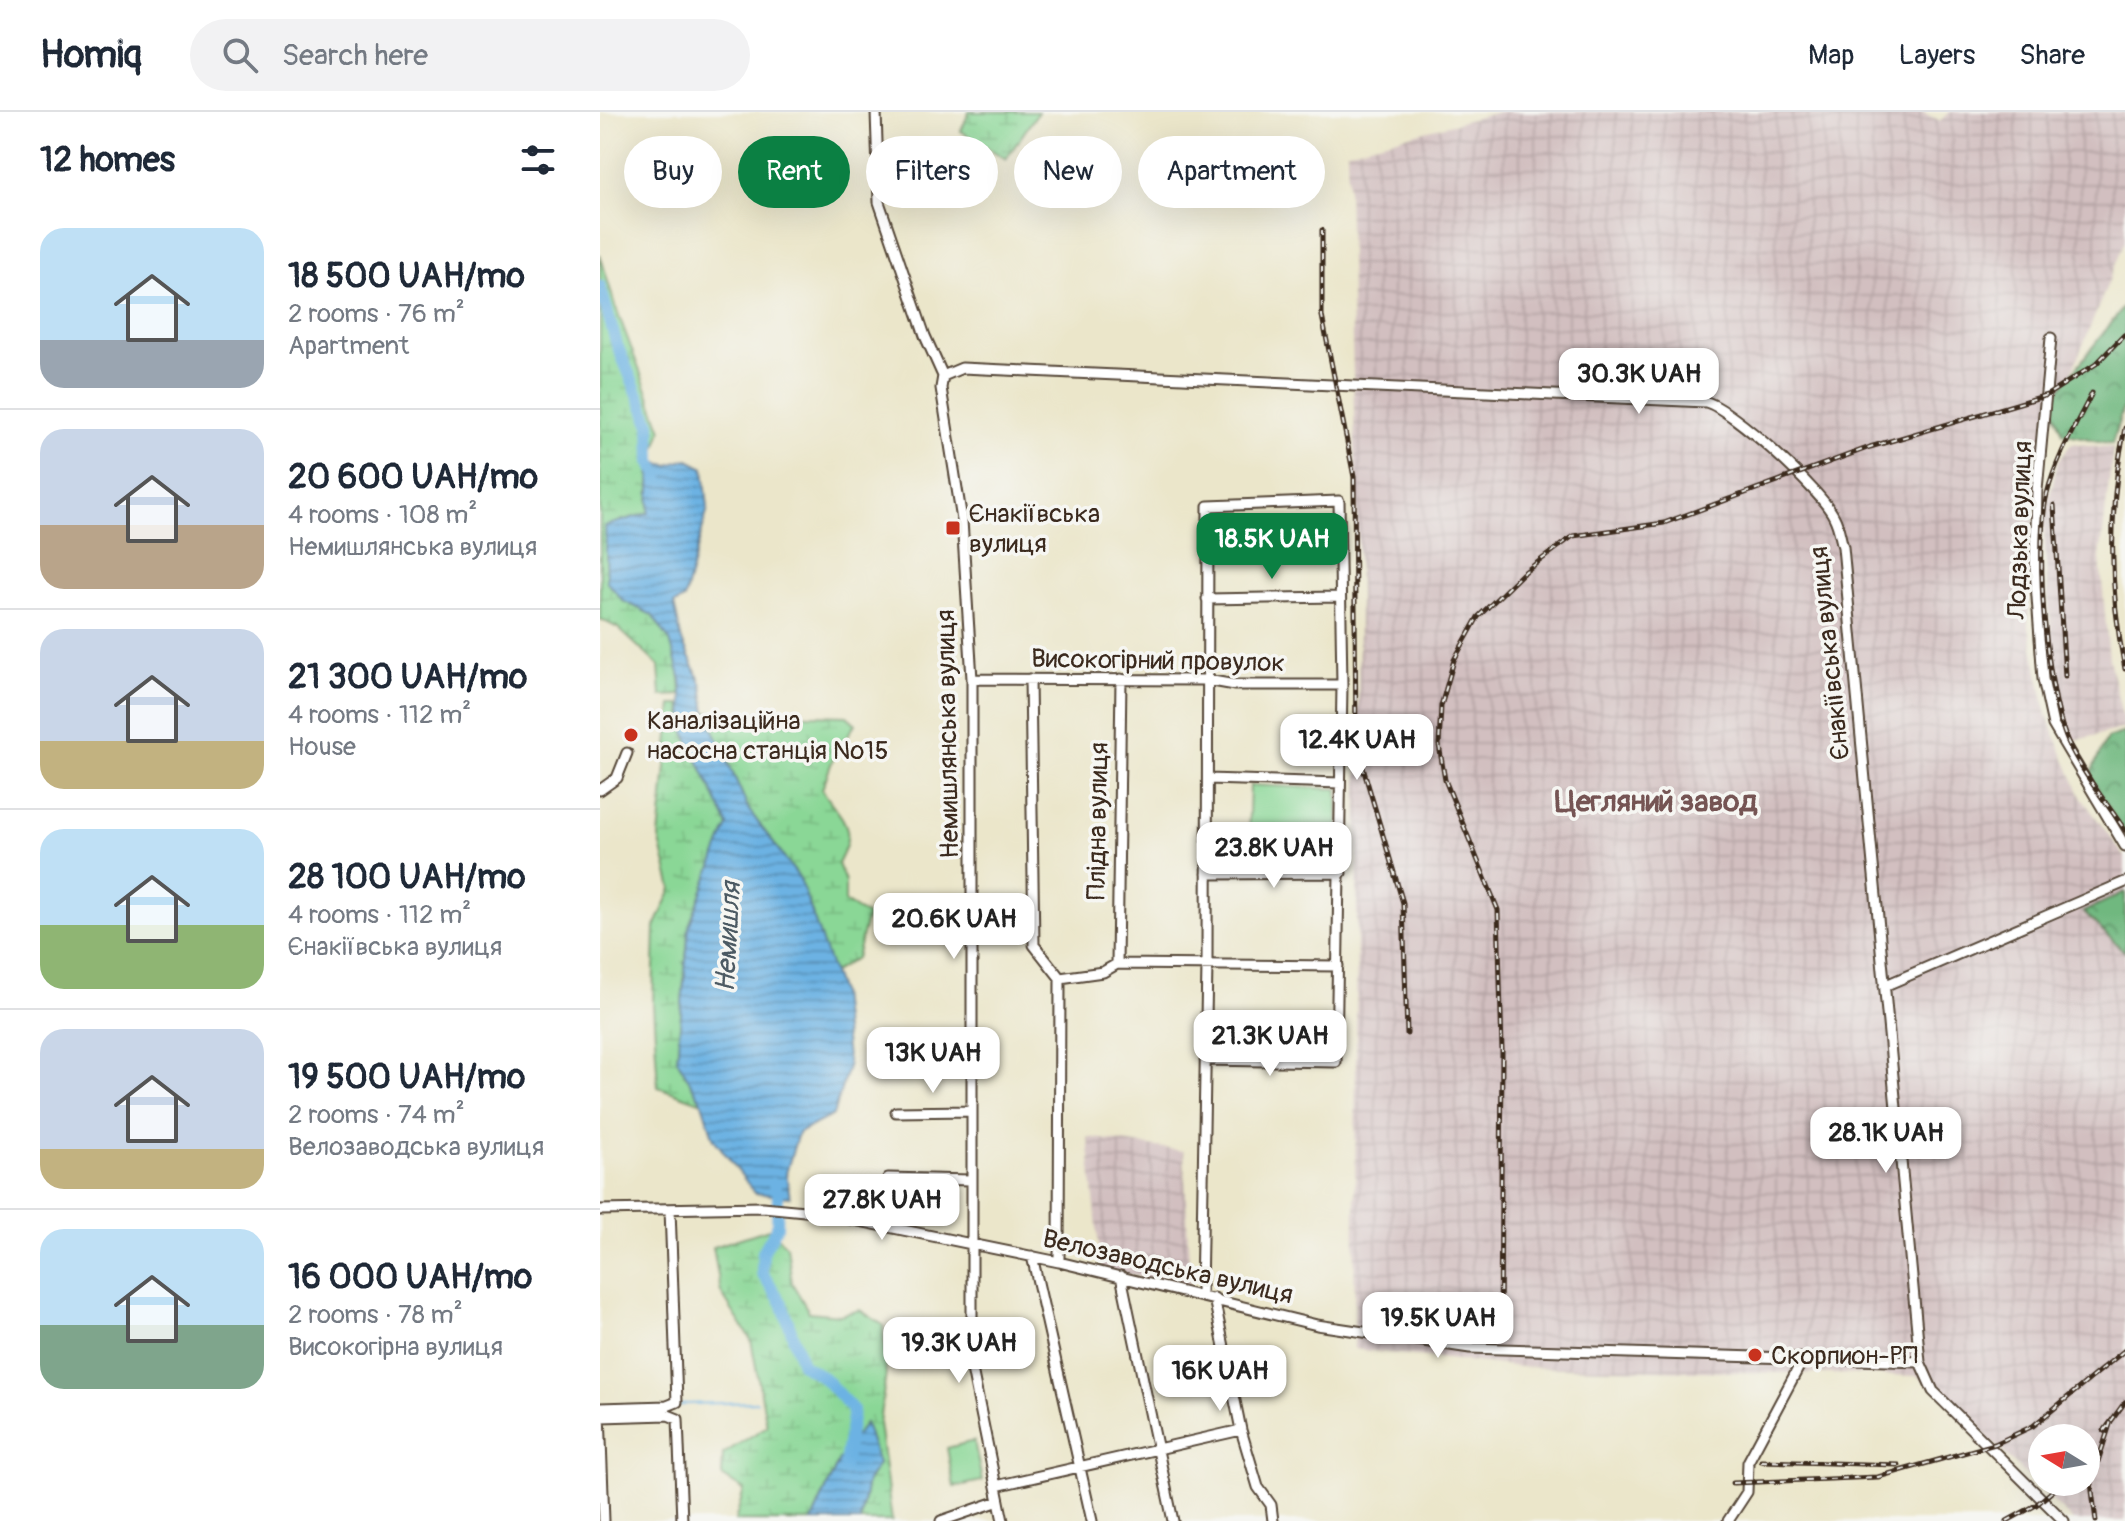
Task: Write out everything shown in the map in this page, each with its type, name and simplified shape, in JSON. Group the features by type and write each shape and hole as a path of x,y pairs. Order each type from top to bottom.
{"street":[{"path":"876,112 879,202 936,366 943,376"},
{"name":"Лодзька вулиця","path":"2051,338 2037,490 2035,570 2043,679 2053,725 2125,846"},
{"name":"Єнакіївська вулиця","path":"943,376 962,368 1719,405 1819,496 1834,516 1843,547 1920,1362 1933,1391 2064,1521"},
{"name":"Немишлянська вулиця","path":"943,376 941,388 967,570 972,679 972,1369 1003,1521"},
{"path":"1201,1294 1205,1060 1207,965 1208,506 1339,501 1341,873 1336,1062 1205,1060"},
{"path":"1207,599 1338,597"},
{"name":"Високогірний провулок","path":"972,679 1207,680 1235,685 1342,685"},
{"path":"1030,679 1034,945 1060,978 1059,1262"},
{"name":"Плідна вулиця","path":"1117,964 1121,679"},
{"path":"600,790 617,778 627,753"},
{"path":"1208,779 1340,783"},
{"path":"1207,874 1341,873"},
{"path":"1884,986 2125,882"},
{"path":"1060,978 1103,972 1117,964 1338,966"},
{"path":"905,1045 970,1044"},
{"path":"896,1112 970,1111"},
{"path":"888,1178 970,1180"},
{"name":"Велозаводська вулиця","path":"600,1210 763,1207 798,1210 1032,1256 1201,1294 1317,1325 1470,1348 1802,1361 1920,1362"},
{"path":"670,1209 678,1395 675,1411 682,1521"},
{"path":"1032,1256 1092,1521"},
{"path":"1121,1276 1173,1521"},
{"path":"1214,1298 1241,1430 1258,1487 1271,1505 1273,1521"},
{"path":"1728,1521 1747,1492 1748,1462 1802,1361"},
{"path":"604,1521 600,1407 675,1411"},
{"path":"601,1417 675,1411"},
{"path":"996,1486 1241,1430"},
{"path":"941,1521 999,1501"}],"shaded area":[{"path":"1499,112 1922,112 1940,121 1949,112 2125,112 2125,241 2038,456 2028,622 2047,716 2081,797 2125,857 2125,1521 2073,1521 2048,1496 2100,1496 2100,1424 2028,1424 2028,1477 1946,1396 1917,1376 1521,1367 1354,1349 1359,595 1347,151"},
{"path":"2072,443 2113,448 2100,558 2109,659 2125,728 2069,742 2056,700 2043,524 2058,461"},
{"path":"1088,1137 1184,1151 1190,1288 1101,1269"}],"green space":[{"path":"969,112 1038,112 1022,136 1014,136 1014,147 1006,159 998,154 998,136 969,136 961,131"},
{"path":"600,254 615,305 662,430 651,462 649,513 620,521 623,601 650,614 666,632 677,663 681,695 661,696 659,666 618,628 600,619"},
{"path":"2125,305 2125,401 2112,444 2063,433 2051,401"},
{"path":"672,705 681,705 685,733 729,825 689,926 677,1059 702,1103 658,1087 653,1004 655,927 672,889 659,838"},
{"path":"706,712 847,716 856,724 836,751 822,789 841,816 847,831 838,864 845,881 845,902 867,916 856,958 832,973 800,879 749,810"},
{"path":"2125,732 2125,836 2090,775 2107,738"},
{"path":"1250,785 1338,789 1338,867 1334,870 1247,871"},
{"path":"2125,892 2125,952 2083,912"},
{"path":"769,1229 787,1246 792,1283 809,1312 840,1315 860,1310 883,1325 886,1374 879,1423 892,1521 860,1521 867,1481 878,1464 839,1460 812,1521 735,1521 744,1490 722,1476 723,1454 767,1426 751,1340 721,1293 713,1247"},
{"path":"974,1441 982,1481 954,1487 947,1448"}],"water":[{"path":"687,459 704,468 708,508 684,599 674,604 682,641 702,685 706,712 749,810 800,879 840,993 848,1067 833,1115 798,1133 786,1173 790,1197 755,1193 714,1139 702,1103 677,1059 689,926 728,825 685,732 681,680 670,641 652,615 623,601 607,582 605,526 649,513 651,462 669,465"},
{"path":"865,1423 878,1464 867,1481 860,1521 812,1521 839,1460"}],"waterway":[{"name":"Немишля","path":"600,286 617,345 650,423 651,462 659,476"},
{"name":"Немишля","path":"773,1183 778,1194 777,1227 763,1252 762,1273 782,1303 802,1364 824,1378 853,1410 845,1464"},
{"path":"667,1410 686,1404 757,1402"}],"railway":[{"path":"1322,230 1322,316 1354,477 1356,744 1403,903 1407,1034"},
{"path":"1500,1328 1502,1051 1498,910 1445,780 1439,745 1441,706 1454,660 1478,617 1522,574 1573,536 1664,523 1870,447 2047,395 2096,364 2124,335"},
{"path":"2092,393 2061,455 2047,494 2042,548 2044,620 2054,690 2068,742 2087,776 2125,830"},
{"path":"2125,428 2113,518 2113,579 2125,669"},
{"path":"2054,505 2065,676"},
{"path":"1733,1483 1878,1477 1995,1444 2033,1426 2125,1350"},
{"path":"2104,1431 2125,1402"},
{"path":"2096,1521 2091,1483 2111,1421"},
{"path":"1761,1461 1899,1465"},
{"path":"2007,1521 2047,1496"}],"place":[{"name":"Єнакіївська вулиця","path":"953,528"},
{"name":"Каналізаційна насосна станція №15","path":"631,735"},
{"name":"Скорпион-РП","path":"1755,1355"}],"district":[{"name":"Цегляний завод","path":"1656,801"}]}
